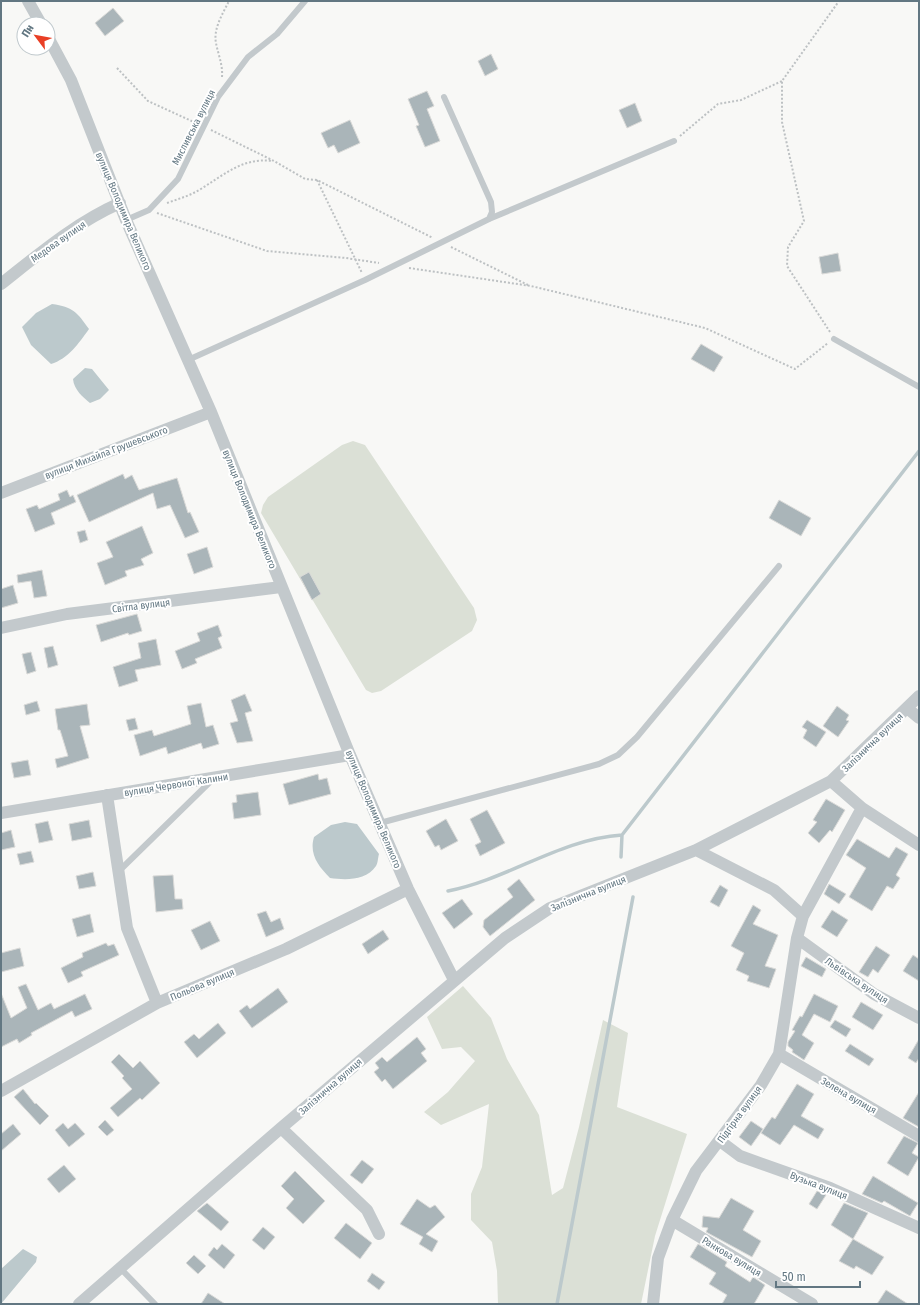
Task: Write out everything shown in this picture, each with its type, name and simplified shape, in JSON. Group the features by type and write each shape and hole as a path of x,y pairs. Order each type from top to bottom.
{"street":[{"path":"28,1 36,16"},
{"name":"вулиця Володимира Великого","path":"56,53 71,80 126,220 211,412 350,755 408,889 454,980"},
{"name":"Медова вулиця","path":"1,284 50,245 80,224 120,203"},
{"name":"вулиця Михайла Грушевського","path":"1,493 211,412"},
{"name":"Світла вулиця","path":"1,628 67,614 281,587"},
{"name":"Залізнична вулиця","path":"79,1304 280,1128 505,938 550,908 696,850 831,780 919,696"},
{"path":"907,708 919,718"},
{"name":"вулиця Червоної Калини","path":"1,813 350,755"},
{"path":"831,780 862,808 919,845"},
{"path":"108,795 127,928 157,1003"},
{"name":"Підгірна вулиця","path":"653,1304 658,1258 672,1220 696,1171 761,1085 779,1054 796,938 803,916 862,808"},
{"path":"696,850 774,890 803,916"},
{"name":"Польова вулиця","path":"1,1091 157,1003 286,949 408,889"},
{"name":"Львівська вулиця","path":"796,938 874,994 919,1018"},
{"name":"Зелена вулиця","path":"779,1054 919,1136"},
{"path":"280,1128 367,1210 379,1234"},
{"name":"Вузька вулиця","path":"720,1141 740,1156 830,1188 919,1228"},
{"name":"Ранкова вулиця","path":"672,1220 812,1304"}],"lane":[{"name":"Мисливська вулиця","path":"126,220 149,210 178,179 218,97 248,57 277,34 305,1"},
{"path":"444,97 491,202 492,212 489,219"},
{"path":"188,360 365,280 443,243 489,219 674,141"},
{"path":"834,338 919,387"},
{"path":"380,823 599,764 618,755 637,737 779,566"},
{"path":"118,871 189,800 214,778"},
{"path":"120,1268 155,1304"}],"path":[{"path":"218,97 223,70 216,42 216,31 229,1"},
{"path":"674,141 718,104 741,100 782,81 839,1"},
{"path":"117,68 148,101 274,161 305,179 317,180 531,286"},
{"path":"149,210 267,251 355,259 531,286 705,328 795,369 834,338 787,266 788,247 804,221 782,122 782,81"},
{"path":"149,210 193,193 231,169 252,160 261,159 274,161"},
{"path":"317,180 365,280"}],"shaded area":[{"path":"52,304 74,311 89,329 68,354 57,362 51,364 31,345 22,327 36,313"},
{"path":"85,368 92,369 109,390 100,399 90,403 77,390 73,379"},
{"path":"353,441 365,445 474,608 477,620 472,631 381,691 372,693 366,690 261,513 263,505 268,497 342,445"},
{"path":"345,822 357,824 379,854 377,863 372,871 361,877 349,879 330,878 318,864 314,854 314,837 331,825"},
{"path":"463,986 491,1018 507,1059 539,1115 552,1195 563,1188 579,1127 603,1020 628,1033 617,1107 687,1134 655,1236 641,1304 498,1304 497,1271 492,1242 471,1220 471,1194 482,1167 489,1104 441,1125 424,1112 448,1092 475,1061 461,1047 442,1049 427,1017"},
{"path":"23,1249 37,1257 36,1262 1,1304 1,1269"}],"building":[{"path":"113,8 124,21 105,36 95,23"},
{"path":"491,54 498,69 485,76 478,61"},
{"path":"427,91 434,106 427,109 440,141 425,147 416,126 419,125 408,99"},
{"path":"635,103 642,121 627,128 619,110"},
{"path":"350,120 360,143 338,153 334,145 328,148 321,133"},
{"path":"838,253 841,271 822,274 819,257"},
{"path":"701,344 723,357 714,372 691,359"},
{"path":"123,474 125,479 132,475 139,490 177,478 188,513 190,512 199,532 185,538 170,505 157,509 153,493 89,522 77,495"},
{"path":"67,490 70,497 73,495 76,502 51,513 55,524 35,532 26,509 37,505 39,509 60,500 58,494"},
{"path":"779,500 811,518 801,536 769,518"},
{"path":"142,526 153,553 141,559 144,565 125,571 127,576 105,585 97,563 113,557 106,542"},
{"path":"85,530 88,540 80,543 77,532"},
{"path":"207,547 213,567 194,574 187,554"},
{"path":"42,570 47,596 34,598 31,581 18,583 17,575"},
{"path":"309,572 321,594 312,600 300,577"},
{"path":"13,585 18,603 1,608 1,589"},
{"path":"137,614 142,631 129,635 128,633 101,642 96,625"},
{"path":"218,625 222,636 218,638 222,648 195,659 197,663 182,669 175,651 200,641 197,633"},
{"path":"156,639 161,665 135,670 138,681 119,687 113,667 141,658 138,643"},
{"path":"53,646 58,665 48,668 44,648"},
{"path":"31,652 36,671 27,674 22,654"},
{"path":"245,694 252,711 245,713 253,741 237,743 230,723 238,721 231,700"},
{"path":"37,701 40,711 26,715 24,705"},
{"path":"201,703 206,727 213,725 219,744 203,749 201,743 168,754 166,747 140,756 134,735 152,730 154,736 191,724 187,706"},
{"path":"87,704 90,725 80,726 89,758 57,768 55,759 68,756 60,730 58,730 55,709"},
{"path":"837,706 849,715 846,720 849,721 838,737 823,726"},
{"path":"135,718 138,729 129,731 126,720"},
{"path":"807,720 826,732 816,747 803,738 807,730 802,727"},
{"path":"28,760 31,775 14,778 11,763"},
{"path":"318,774 319,780 327,778 331,794 289,805 283,784"},
{"path":"258,792 261,815 234,819 232,803 237,802 236,795"},
{"path":"826,799 845,810 832,832 830,830 819,843 808,833 817,822 813,820"},
{"path":"487,810 505,843 480,856 475,845 481,842 470,819"},
{"path":"446,819 458,841 441,850 439,845 435,847 426,831"},
{"path":"89,820 92,837 72,841 69,824"},
{"path":"48,821 53,840 39,843 35,824"},
{"path":"11,830 15,847 1,850 1,833"},
{"path":"857,839 889,858 896,847 908,854 896,875 900,878 893,889 887,886 872,911 849,897 866,868 846,855"},
{"path":"31,851 34,862 20,865 17,854"},
{"path":"93,872 96,886 79,889 76,876"},
{"path":"173,875 175,899 182,899 183,909 156,912 153,876"},
{"path":"519,879 535,900 490,936 483,927 484,920 513,897 507,889"},
{"path":"829,884 846,894 839,904 824,894"},
{"path":"720,885 728,890 719,907 710,902"},
{"path":"462,899 473,914 454,929 442,913"},
{"path":"753,905 761,910 753,924 778,935 765,966 776,969 769,988 747,981 749,976 736,970 744,953 731,946"},
{"path":"832,910 848,920 837,937 821,927"},
{"path":"266,911 271,922 280,918 284,929 266,937 257,914"},
{"path":"90,914 94,932 77,937 72,919"},
{"path":"210,921 220,941 201,950 191,930"},
{"path":"383,930 389,939 368,954 362,944"},
{"path":"106,943 108,946 114,944 119,955 81,972 83,976 68,983 61,968 83,957 82,953"},
{"path":"876,946 890,955 878,973 873,969 868,977 859,972"},
{"path":"20,948 24,966 1,972 1,953"},
{"path":"913,955 919,959 919,981 903,971"},
{"path":"806,957 826,969 822,977 801,966"},
{"path":"26,984 38,1010 51,1003 54,1009 85,994 92,1009 75,1017 72,1011 31,1033 32,1035 19,1043 17,1039 1,1047 1,993 11,1018 27,1008 18,987"},
{"path":"278,988 288,1002 252,1028 239,1011 247,1005 250,1009"},
{"path":"814,994 838,1006 830,1022 814,1014 802,1035 814,1043 804,1060 792,1052 793,1050 788,1046 788,1042 795,1031 792,1030 800,1016 802,1017"},
{"path":"861,1002 883,1015 873,1030 852,1017"},
{"path":"835,1020 851,1029 846,1037 830,1027"},
{"path":"218,1023 226,1033 197,1058 184,1042 194,1034 199,1039"},
{"path":"417,1037 426,1049 421,1053 427,1061 393,1089 385,1079 382,1082 374,1072 379,1068 375,1063 382,1057 387,1062"},
{"path":"919,1039 919,1058 916,1063 908,1058"},
{"path":"850,1044 874,1059 869,1066 845,1051"},
{"path":"119,1054 133,1068 140,1061 160,1083 142,1100 140,1098 118,1117 110,1108 132,1089 122,1078 124,1076 111,1062"},
{"path":"797,1084 814,1094 801,1116 824,1129 818,1139 794,1125 780,1145 761,1133 772,1117 775,1119"},
{"path":"23,1089 35,1104 36,1103 49,1116 40,1125 14,1097"},
{"path":"919,1092 919,1127 903,1118"},
{"path":"105,1120 114,1130 107,1136 98,1127"},
{"path":"751,1121 763,1129 751,1146 739,1137"},
{"path":"63,1123 68,1129 75,1123 85,1134 69,1147 55,1130"},
{"path":"13,1124 21,1134 1,1151 1,1134"},
{"path":"904,1136 918,1143 912,1153 919,1157 908,1176 887,1163"},
{"path":"362,1160 374,1169 362,1184 350,1175"},
{"path":"64,1165 76,1179 59,1193 47,1179"},
{"path":"295,1171 325,1201 303,1224 286,1208 294,1199 281,1186"},
{"path":"873,1176 918,1203 910,1216 884,1201 882,1203 862,1194"},
{"path":"817,1191 826,1195 817,1209 809,1204"},
{"path":"731,1198 754,1211 743,1230 761,1241 752,1257 706,1232 708,1228 702,1227 703,1216 719,1218"},
{"path":"417,1199 430,1208 435,1205 445,1217 426,1234 438,1241 432,1252 419,1244 423,1237 400,1224"},
{"path":"207,1203 229,1222 221,1231 197,1211"},
{"path":"844,1203 868,1213 853,1239 831,1225"},
{"path":"346,1223 372,1243 360,1259 334,1238"},
{"path":"263,1227 275,1237 264,1250 252,1240"},
{"path":"853,1239 884,1257 872,1275 856,1266 854,1269 839,1261"},
{"path":"222,1244 235,1255 224,1269 208,1255 214,1247 217,1250"},
{"path":"698,1244 727,1262 725,1266 750,1282 753,1277 765,1285 754,1304 722,1304 727,1295 709,1284 716,1273 690,1257"},
{"path":"194,1255 206,1266 198,1274 186,1263"},
{"path":"372,1273 385,1282 379,1290 367,1281"},
{"path":"886,1290 908,1304 877,1304"},
{"path":"208,1293 225,1304 201,1304"}],"waterway":[{"path":"621,857 622,835 919,451"},
{"path":"448,891 492,878 556,851 577,844 599,838 622,835"},
{"path":"557,1304 633,897"}]}
